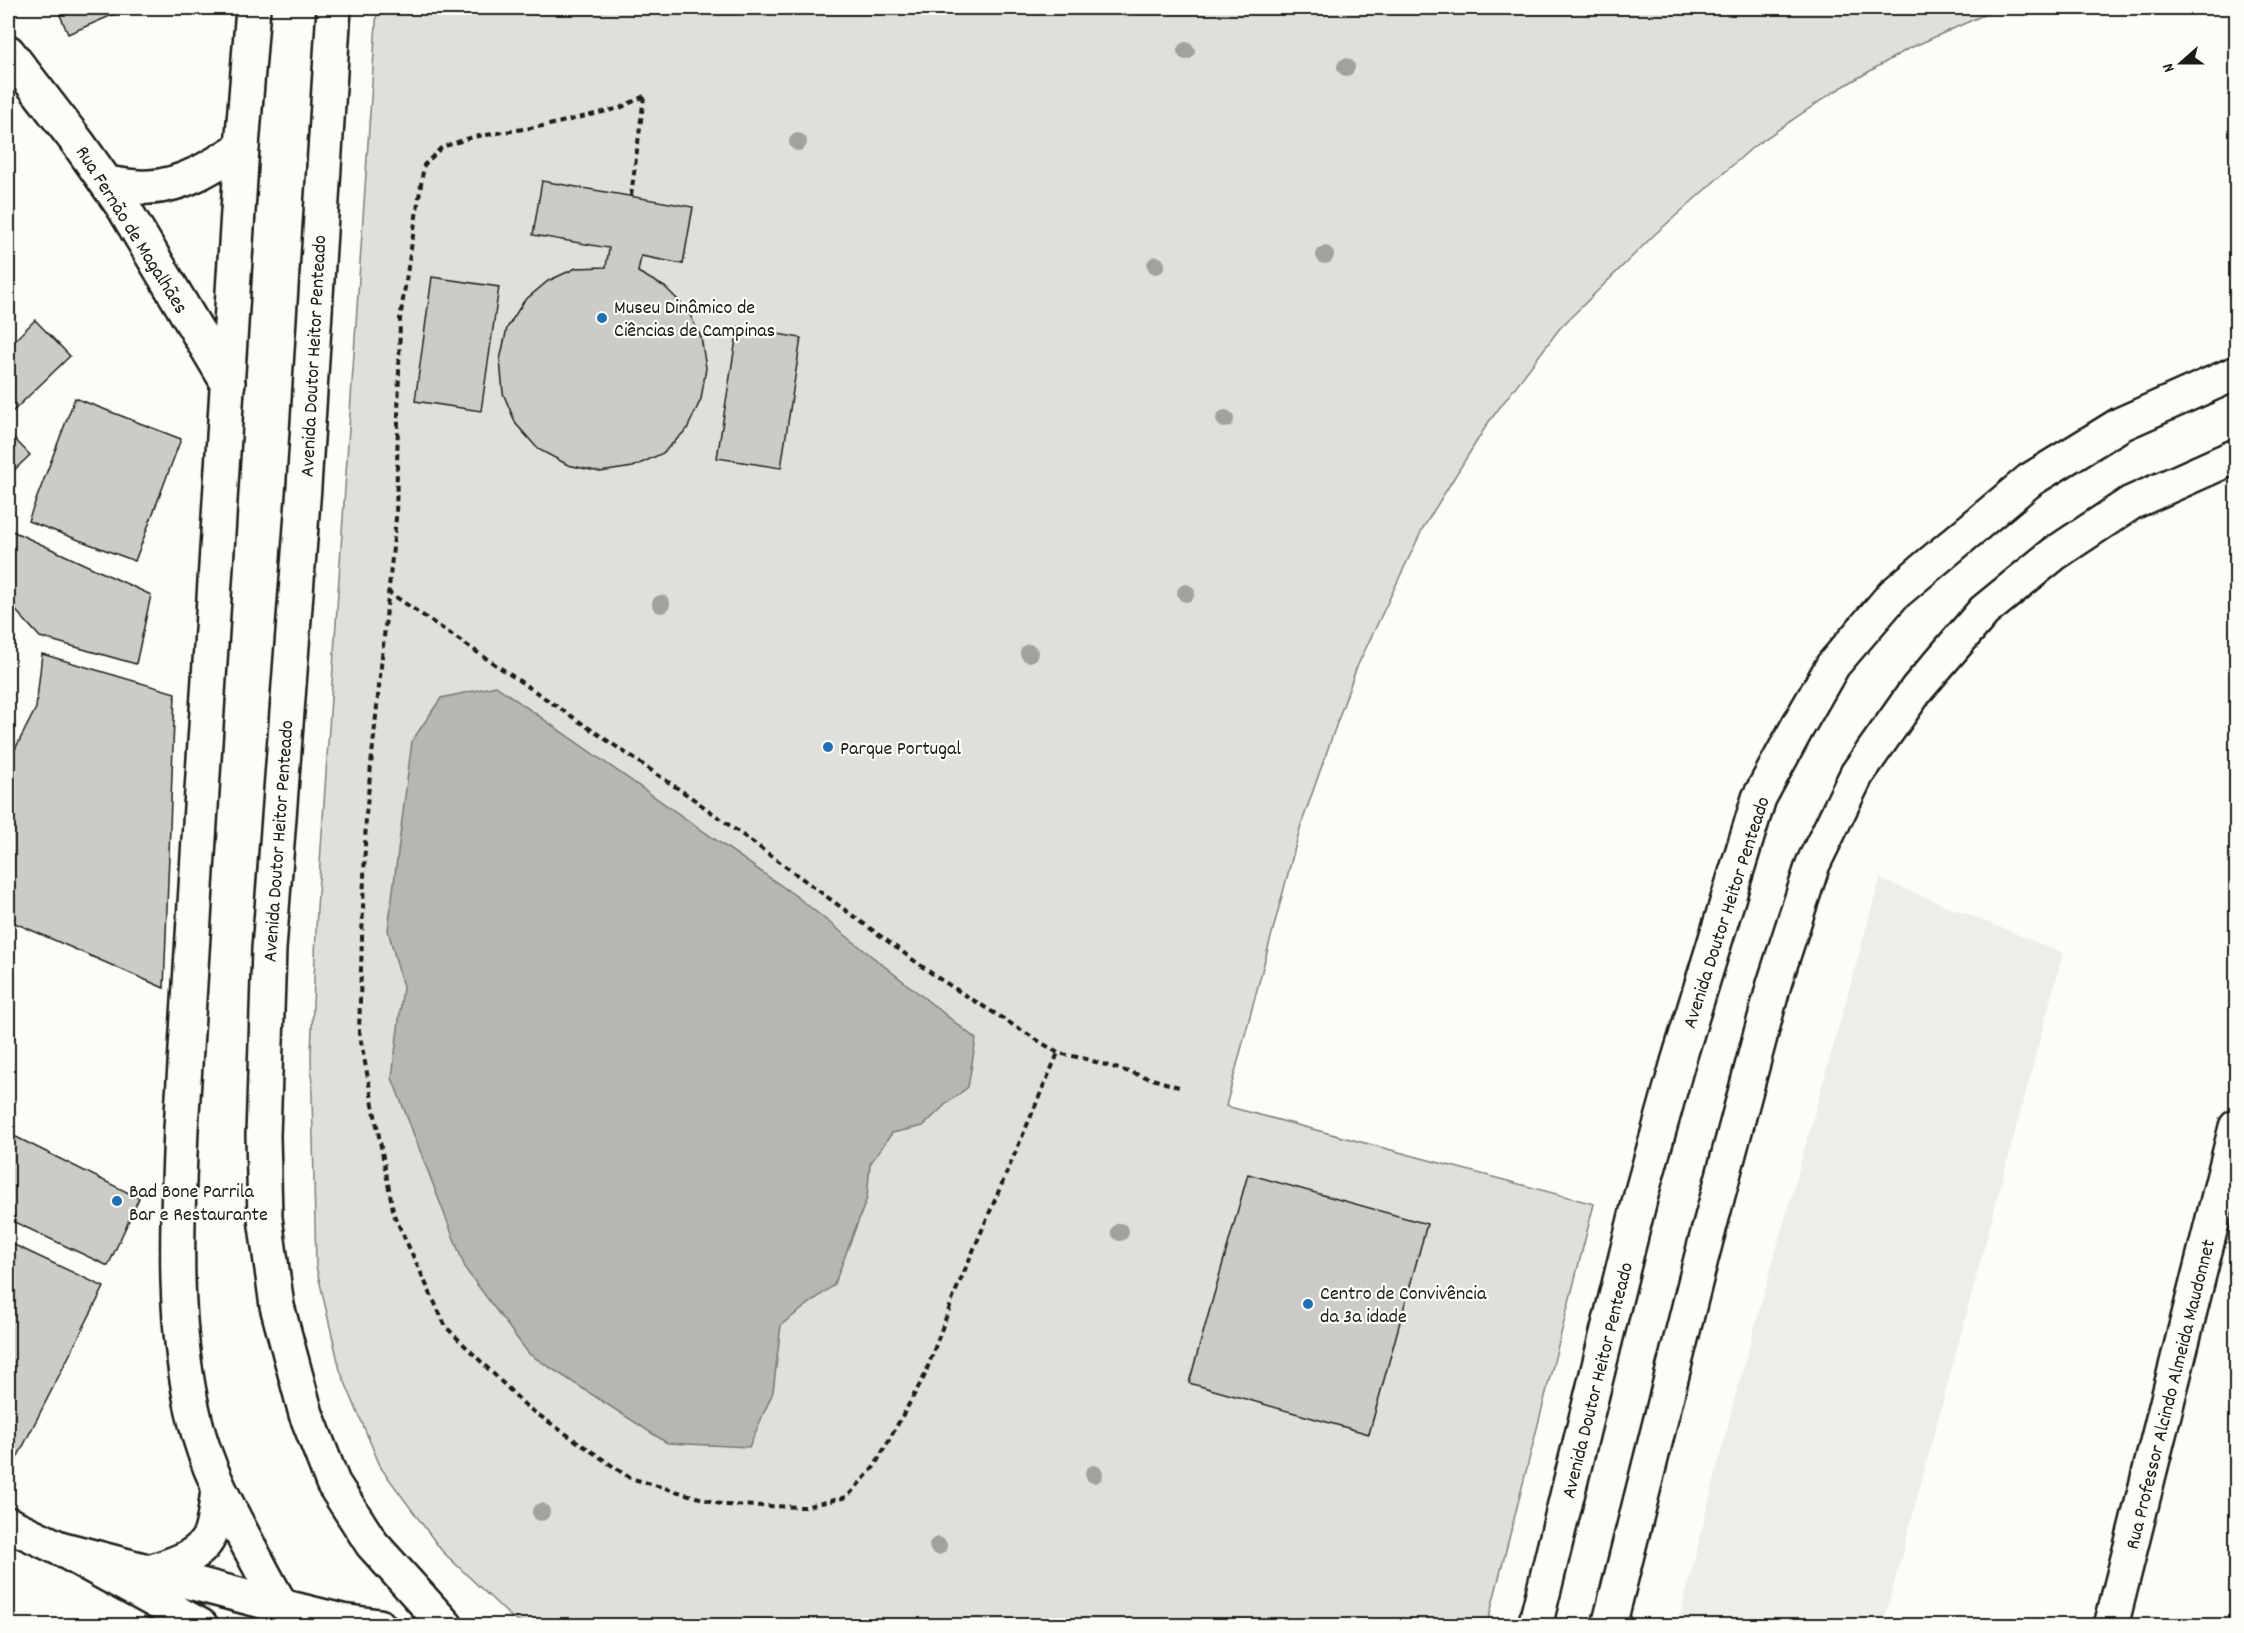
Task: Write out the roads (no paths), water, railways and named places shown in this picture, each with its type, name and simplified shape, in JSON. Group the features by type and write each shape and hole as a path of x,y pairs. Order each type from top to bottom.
{"main road":[{"path":"253,8 242,147 192,947 178,1215 178,1291 183,1359 195,1422 218,1490 287,1616"},
{"name":"Avenida Doutor Heitor Penteado","path":"334,8 304,487 269,949 263,1136 265,1218 277,1306 306,1414 333,1483 372,1544 446,1626"},
{"name":"Rua Fernão de Magalhães","path":"8,52 78,143 124,208 228,383"},
{"path":"107,183 149,188 178,181 211,167 242,147"},
{"name":"Avenida Doutor Heitor Penteado","path":"1535,1626 1642,1191 1678,1062 1759,798 1798,726 1833,665 1893,595 2030,480 2121,424 2236,373"},
{"path":"1609,1626 1698,1271 1774,984 1814,864 1857,774 1917,689 1984,611 2054,554 2131,503 2236,456"},
{"name":"Rua Professor Alcindo Almeida Maudonnet","path":"2111,1626 2236,1127"},
{"path":"149,1572 178,1563 198,1551 211,1534 218,1490"},
{"path":"8,1524 59,1548 201,1626"},
{"path":"59,1548 149,1572 287,1616 379,1626"}],"place":[{"name":"Museu Dinâmico de Ciências de Campinas","path":"602,318"},
{"name":"Parque Portugal","path":"828,747"},
{"name":"Bad Bone Parrila Bar e Restaurante","path":"117,1201"},
{"name":"Centro de Convivência da 3a idade","path":"1308,1304"}]}
